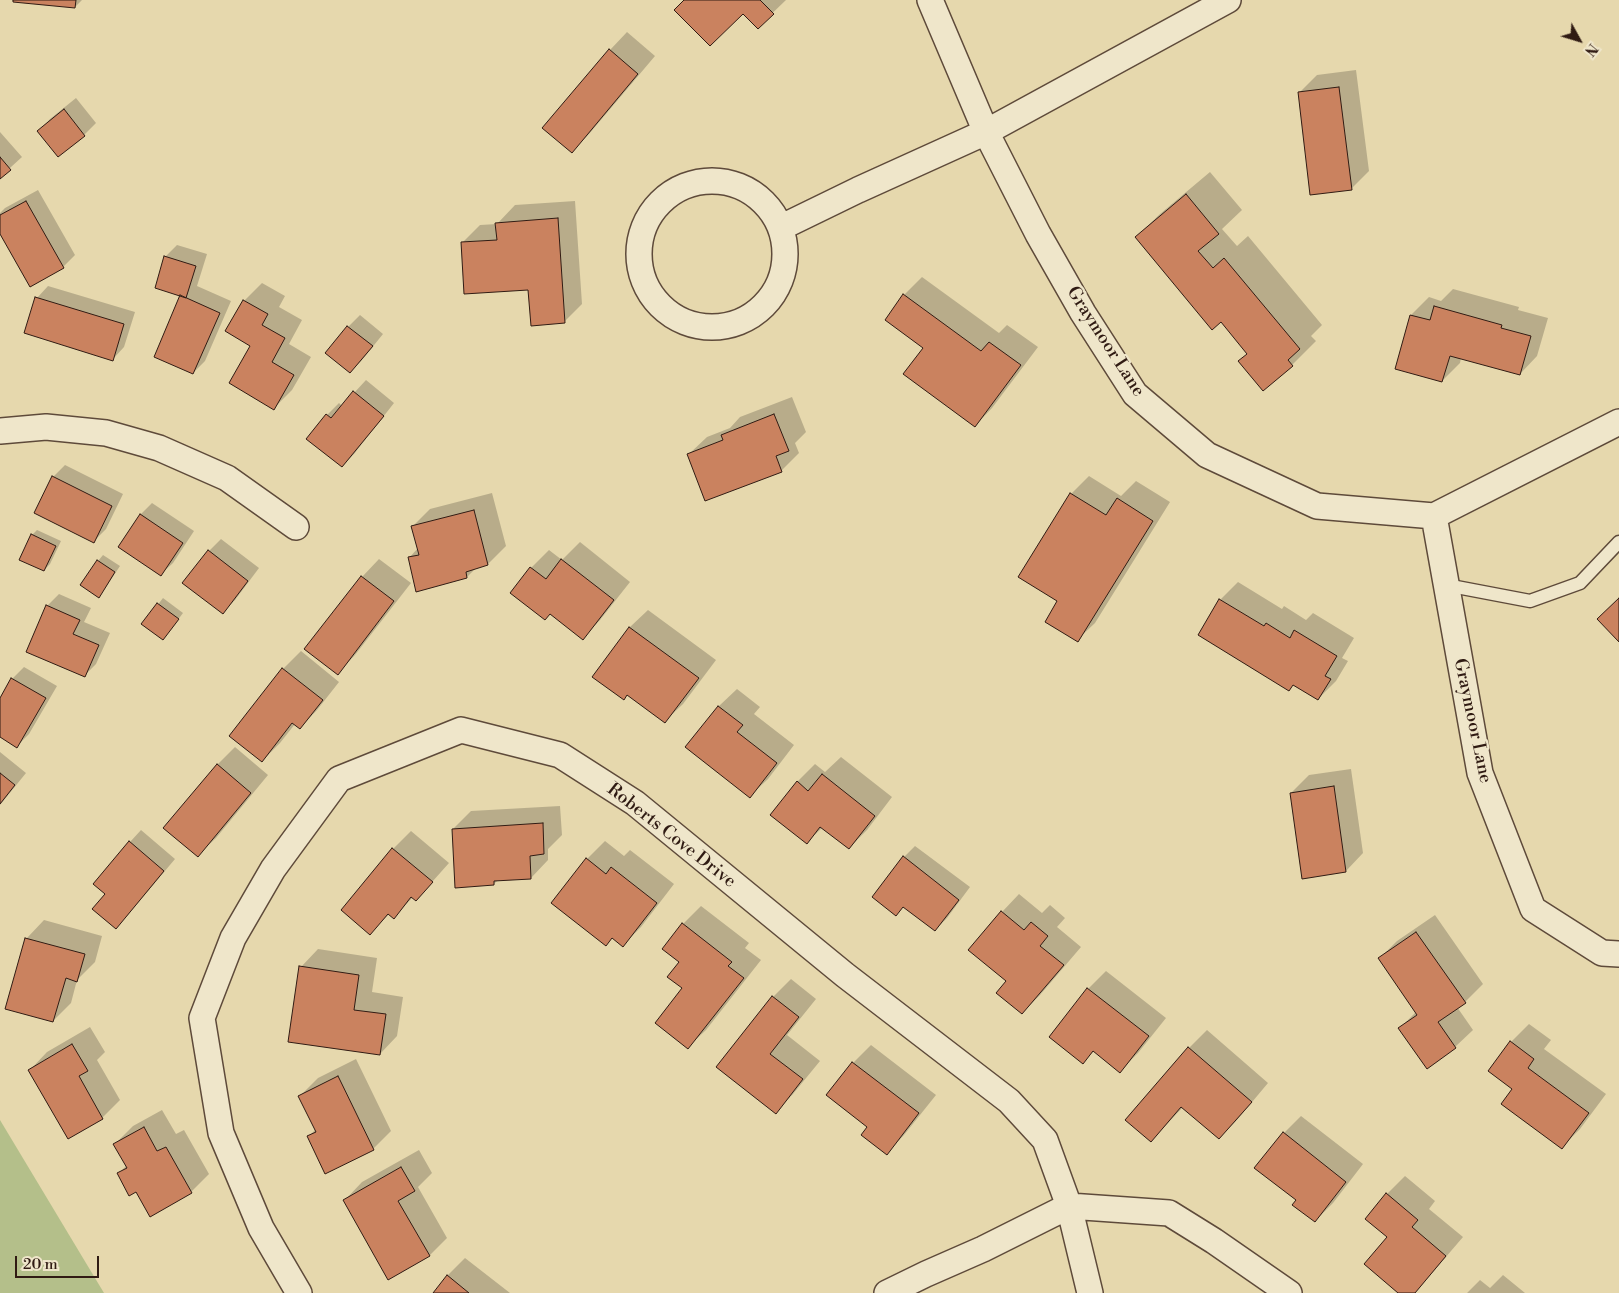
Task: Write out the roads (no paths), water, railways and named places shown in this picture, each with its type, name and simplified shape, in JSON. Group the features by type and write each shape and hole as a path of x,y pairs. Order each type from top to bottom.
{"street":[{"name":"Graymoor Lane","path":"930,0 986,132 1038,234 1083,313 1135,394 1207,455 1317,506 1434,516 1480,774 1533,909 1602,953 1619,954"},
{"path":"782,227 986,132 1228,0"},
{"path":"708,180 731,182 752,191 770,207 782,227 786,252 782,277 770,300 751,316 728,326 703,327 678,320 658,305 644,283 638,260 640,237 649,215 664,197 685,185 708,180"},
{"path":"1434,516 1619,422"},
{"path":"0,431 46,427 106,433 159,448 227,478 296,527"},
{"name":"Roberts Cove Drive","path":"298,1293 261,1228 221,1133 202,1018 232,938 273,869 339,779 461,730 560,755 635,803 845,975 1009,1102 1045,1140 1069,1206 1090,1293"},
{"path":"887,1293 983,1249 1069,1206 1169,1213 1290,1293"}],"lane":[{"path":"1446,585 1530,601 1580,583 1619,542"}]}
